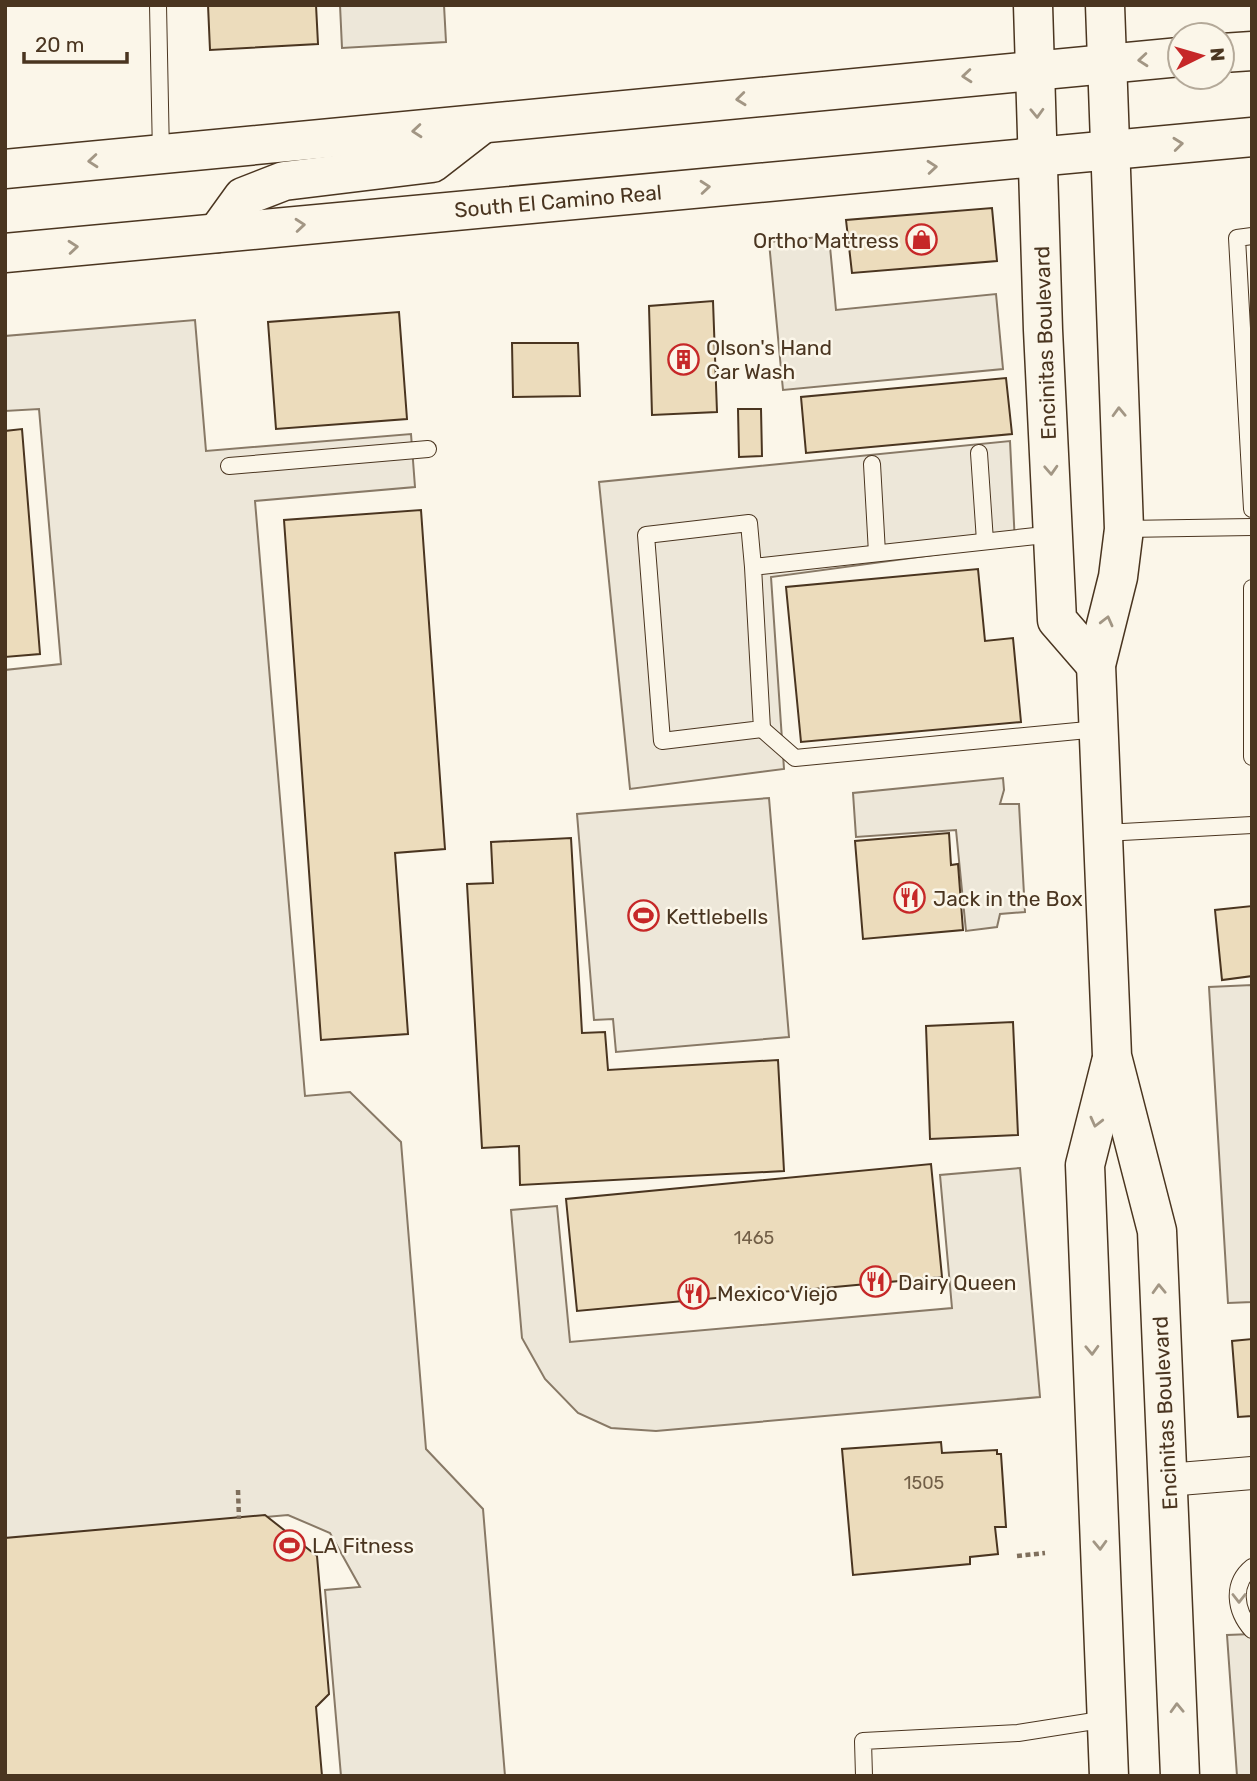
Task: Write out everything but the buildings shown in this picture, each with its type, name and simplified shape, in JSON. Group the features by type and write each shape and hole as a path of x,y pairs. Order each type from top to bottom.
{"main road":[{"name":"Encinitas Boulevard","path":"1033,5 1057,620 1096,665"},
{"name":"Encinitas Boulevard","path":"1105,5 1124,529 1118,577 1096,665 1112,1056 1157,1231 1180,1776"},
{"path":"5,169 1166,58"},
{"path":"217,233 243,197 284,181 432,163 481,125"},
{"name":"South El Camino Real","path":"5,253 1252,137"},
{"name":"Encinitas Boulevard","path":"1109,1776 1085,1165 1112,1056"}],"street":[{"path":"1167,1480 1252,1473"}],"lane":[{"path":"158,5 161,155"},
{"path":"1252,236 1237,238 1252,509"},
{"path":"229,466 428,449"},
{"path":"979,453 985,541"},
{"path":"872,464 877,553"},
{"path":"762,729 663,741 646,535 749,523 762,729 795,758 1099,729"},
{"path":"1124,529 1252,527"},
{"path":"753,567 1054,534"},
{"path":"1252,588 1252,757"},
{"path":"1104,833 1252,825"},
{"path":"1252,1567 1241,1577 1237,1596 1239,1611 1252,1630"},
{"path":"864,1776 863,1741 1018,1733 1107,1719"}],"path":[{"path":"238,1490 239,1519"},
{"path":"1017,1556 1045,1553"}],"shaded area":[{"path":"340,5 444,5 446,42 342,48"},
{"path":"829,236 836,310 996,294 1003,369 783,390 769,242"},
{"path":"195,320 206,451 411,434 415,487 255,501 305,1096 350,1092 401,1142 426,1449 483,1509 505,1776 341,1776 325,1590 360,1587 330,1533 288,1515 5,1539 5,670 61,664 39,409 5,411 5,336"},
{"path":"1010,441 1015,544 771,577 784,769 630,789 599,482"},
{"path":"1003,778 1004,790 1000,804 1019,804 1025,912 1000,914 997,927 966,931 956,830 856,837 853,793"},
{"path":"769,798 789,1037 616,1052 613,1019 594,1020 577,814"},
{"path":"1252,985 1252,1302 1228,1303 1209,987"},
{"path":"1020,1168 1040,1397 656,1431 611,1428 578,1413 545,1379 522,1338 511,1210 557,1206 570,1342 952,1308 940,1175"},
{"path":"1252,1634 1252,1776 1237,1776 1227,1635"}],"place":[{"name":"Ortho Mattress","path":"922,240"},
{"name":"Olson's Hand Car Wash","path":"683,359"},
{"name":"Jack in the Box","path":"910,898"},
{"name":"Kettlebells","path":"643,916"},
{"name":"Dairy Queen","path":"875,1282"},
{"name":"Mexico Viejo","path":"694,1293"},
{"name":"LA Fitness","path":"289,1545"}]}
